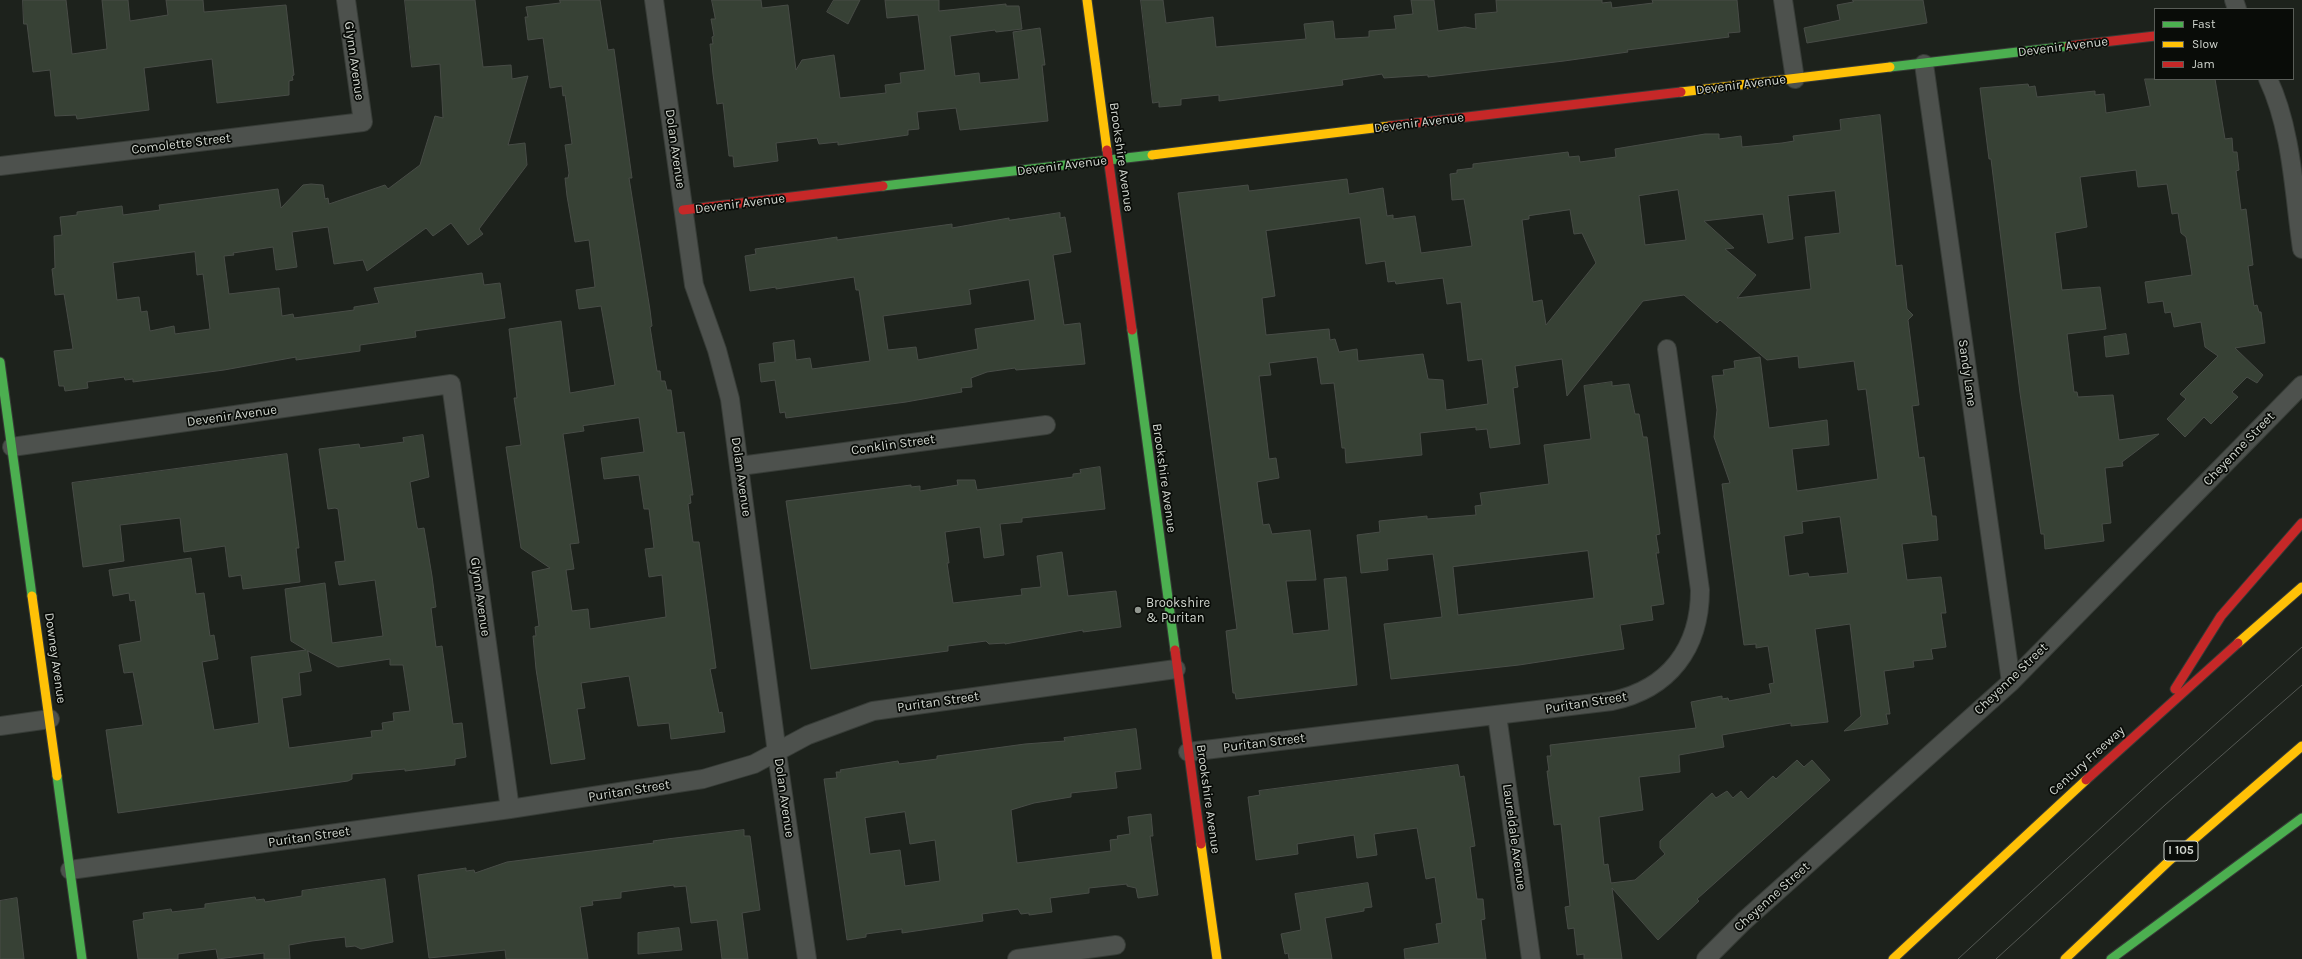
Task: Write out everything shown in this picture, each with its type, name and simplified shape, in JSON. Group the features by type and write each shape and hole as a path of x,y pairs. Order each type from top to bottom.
{"main road":[{"name":"Brookshire Avenue","path":"1087,0 1176,669 1217,959"},
{"name":"Devenir Avenue","path":"683,210 2154,36"},
{"name":"Downey Avenue","path":"0,362 4,419 12,447 82,959"},
{"path":"2161,710 2221,616 2302,523"},
{"name":"Century Freeway","path":"1893,959 2161,710 2302,587"},
{"name":"I 105","path":"2064,959 2170,860 2302,746"},
{"path":"2110,959 2302,818"}],"street":[{"name":"Glynn Avenue","path":"346,0 363,122"},
{"name":"Dolan Avenue","path":"654,0 694,285 726,380 740,466 777,753 807,959"},
{"path":"1783,0 1795,79"},
{"name":"Sandy Lane","path":"1924,64 2011,682"},
{"path":"2268,80 2281,116 2302,249"},
{"name":"Comolette Street","path":"0,166 363,122"},
{"name":"Puritan Street","path":"1188,752 1612,701 1631,696 1644,690 1666,676 1688,648 1699,620 1700,590 1667,349"},
{"name":"Glynn Avenue","path":"451,384 510,809"},
{"name":"Devenir Avenue","path":"12,447 451,384"},
{"name":"Cheyenne Street","path":"1706,959 1744,921 2011,682 2302,385"},
{"name":"Conklin Street","path":"740,466 1046,425"},
{"name":"Puritan Street","path":"70,870 510,809 703,779 754,764 808,735 873,711 1176,669"},
{"name":"Laureldale Avenue","path":"1497,715 1531,959"},
{"path":"0,726 50,719"},
{"path":"1017,959 1116,945"}],"building":[{"path":"23,0 66,0 72,54 107,49 102,0 128,0 130,21 168,15 166,0 203,0 204,12 286,5 294,75 292,76 293,80 289,81 289,95 217,103 212,59 144,68 149,110 77,119 76,115 55,116 50,70 33,72 27,24 24,24"},
{"path":"405,0 475,0 483,67 511,65 512,79 528,76 508,145 525,143 527,165 479,229 483,234 468,245 451,223 433,236 426,228 367,271 363,260 334,264 328,227 292,232 297,267 276,270 273,247 233,253 234,255 224,256 229,294 279,288 282,316 293,314 294,318 354,310 354,307 379,303 374,288 482,273 484,285 500,283 505,318 415,331 416,337 360,345 360,351 296,360 296,357 224,370 133,382 133,379 125,380 124,377 87,382 88,388 65,391 64,386 59,386 54,351 73,349 64,294 55,295 52,269 55,268 54,236 62,235 60,217 77,215 77,212 122,206 123,215 160,210 159,205 278,189 281,208 303,185 311,184 323,185 325,199 328,198 329,204 385,185 388,189 420,165 435,116 443,118 440,64 412,67","holes":["195,252 197,275 203,274 210,329 175,334 174,326 150,331 147,311 141,312 139,297 117,300 113,263"]},
{"path":"560,0 600,0 608,50 614,49 632,178 629,178 650,310 652,326 650,327 657,371 660,371 661,381 665,381 667,390 671,390 677,433 684,432 693,495 690,495 691,503 688,504 693,542 699,542 716,668 710,669 719,713 722,712 725,732 671,739 669,723 638,726 629,676 581,683 585,708 577,709 585,759 551,764 536,669 533,636 536,636 535,627 539,626 532,572 550,568 521,548 506,447 521,445 514,398 517,398 509,329 561,321 570,393 615,385 601,306 579,309 576,290 595,287 589,240 575,242 567,196 565,178 568,178 569,173 565,145 572,144 565,95 563,96 562,86 550,88 543,38 528,40 525,17 528,17 526,7 560,3","holes":["639,418 644,452 601,458 604,479 639,475 644,509 649,509 654,548 645,549 649,577 662,575 666,617 590,629 588,609 572,611 566,570 574,569 570,544 579,543 563,434 584,431 583,426"]},
{"path":"712,0 761,0 762,8 788,5 796,70 802,60 834,55 840,98 886,93 885,85 901,83 900,73 925,70 918,15 887,18 885,0 939,0 939,11 1006,4 1006,6 1019,6 1022,29 996,32 995,30 950,36 955,76 979,73 980,83 1019,79 1013,32 1040,28 1045,65 1042,65 1048,121 960,130 956,108 917,112 919,129 908,130 908,135 838,145 838,142 819,144 817,138 776,143 778,161 734,167 733,156 729,156 723,103 717,104 713,74 710,44 713,44 712,37 714,36 711,19 715,19"},
{"path":"834,0 860,0 848,24 827,12"},
{"path":"1141,0 1163,0 1166,23 1213,17 1216,47 1306,39 1304,24 1333,21 1335,39 1369,37 1369,31 1396,29 1394,16 1413,14 1411,0 1434,0 1438,31 1465,27 1476,29 1475,14 1497,12 1496,0 1602,0 1602,3 1611,2 1612,8 1653,3 1652,0 1737,0 1740,32 1728,33 1729,37 1627,50 1628,52 1564,61 1428,77 1428,75 1384,78 1382,74 1342,80 1343,85 1219,101 1219,95 1181,99 1181,105 1159,107 1159,102 1153,103"},
{"path":"1853,0 1923,0 1927,23 1807,43 1804,28 1840,20 1837,5 1853,2"},
{"path":"2145,79 2215,80 2225,139 2232,138 2233,152 2237,152 2239,170 2236,171 2241,210 2246,209 2253,265 2248,266 2254,306 2257,305 2259,312 2261,312 2265,343 2235,348 2263,375 2257,383 2247,377 2232,392 2238,397 2211,424 2204,417 2185,437 2167,419 2186,399 2180,394 2218,356 2205,347 2201,322 2174,327 2171,312 2165,313 2163,301 2148,303 2145,282 2192,275 2186,237 2181,233 2178,213 2172,214 2167,184 2138,187 2136,170 2080,177 2087,227 2055,233 2062,290 2100,287 2106,329 2067,334 2074,392 2077,392 2078,397 2113,395 2119,440 2159,434 2122,462 2123,466 2105,468 2111,523 2102,524 2104,541 2045,549 2044,534 2041,534 2020,393 1991,159 1989,159 1980,88 2028,84 2029,87 2035,86 2037,97 2095,91 2095,95 2104,94 2106,113 2150,106"},
{"path":"1880,115 1896,266 1902,265 1907,309 1913,315 1908,320 1919,405 1912,406 1919,458 1924,457 1932,516 1936,516 1938,540 1902,544 1907,580 1941,577 1946,613 1941,613 1946,647 1931,649 1933,659 1913,661 1914,667 1884,671 1890,714 1886,714 1888,724 1844,731 1861,716 1850,624 1815,629 1828,722 1791,726 1791,723 1722,735 1724,747 1679,755 1680,772 1639,777 1643,810 1599,817 1604,865 1608,864 1611,883 1635,880 1665,854 1660,848 1660,841 1712,793 1716,798 1727,791 1733,798 1741,791 1748,799 1773,776 1776,779 1797,760 1804,767 1812,760 1830,780 1697,899 1699,901 1658,940 1612,888 1622,959 1584,959 1584,954 1577,955 1574,928 1568,929 1565,907 1570,906 1561,824 1554,825 1547,771 1549,771 1547,756 1551,756 1550,745 1696,728 1691,702 1722,696 1722,699 1728,698 1729,701 1771,693 1769,684 1774,683 1768,646 1756,648 1756,644 1744,645 1722,484 1730,483 1714,437 1717,410 1712,376 1724,375 1723,370 1735,368 1734,361 1760,357 1769,428 1827,420 1829,445 1792,449 1797,491 1878,479 1866,389 1858,390 1854,361 1799,368 1798,356 1767,360 1720,320 1717,323 1684,295 1643,301 1567,396 1562,359 1515,366 1518,387 1513,388 1520,444 1490,448 1487,429 1476,430 1476,427 1420,433 1422,455 1346,463 1345,448 1342,448 1334,383 1321,384 1317,357 1269,363 1271,375 1259,376 1269,459 1276,458 1279,478 1257,482 1263,525 1269,524 1272,534 1310,530 1316,580 1286,581 1293,634 1329,630 1324,579 1346,577 1357,685 1236,699 1235,693 1233,693 1226,631 1237,629 1178,193 1248,185 1249,191 1347,179 1349,194 1383,188 1387,216 1393,215 1393,219 1415,216 1421,253 1472,246 1464,199 1452,200 1450,174 1457,173 1457,170 1473,168 1473,164 1568,152 1569,157 1579,156 1580,162 1616,157 1615,149 1705,134 1719,134 1719,139 1741,136 1742,147 1782,143 1794,141 1793,136 1841,130 1840,120","holes":["1678,190 1686,240 1645,245 1639,196","1835,191 1840,233 1805,237 1811,289 1737,298 1756,275 1725,249 1734,248 1704,221 1763,214 1768,243 1793,239 1788,196","1570,210 1574,234 1582,233 1596,263 1546,325 1542,300 1533,302 1522,220 1529,219 1529,216","1360,218 1366,264 1385,261 1388,282 1395,281 1396,284 1443,278 1447,304 1461,302 1468,361 1482,359 1488,404 1446,410 1443,380 1428,379 1423,354 1358,361 1357,349 1339,352 1335,339 1330,340 1329,329 1266,335 1262,298 1275,296 1266,231","1840,517 1848,573 1809,577 1808,573 1789,576 1784,536 1803,533 1802,522"]},
{"path":"1060,213 1060,218 1065,217 1071,252 1053,255 1064,325 1080,323 1085,364 1016,370 1015,368 987,372 971,378 972,387 961,388 962,392 906,402 786,418 785,412 780,413 775,380 761,382 759,364 775,362 773,343 794,340 796,360 810,358 812,369 870,361 859,290 856,290 854,277 776,289 776,287 750,291 745,256 756,254 755,249 837,237 837,240 952,224 952,228 1009,218 1009,220","holes":["1029,280 1035,320 975,329 978,349 918,360 916,347 888,350 883,316 971,304 969,290"]},
{"path":"2126,334 2129,354 2106,357 2104,337"},
{"path":"1612,382 1612,386 1629,384 1635,414 1639,414 1643,437 1647,437 1660,534 1656,535 1659,553 1656,553 1664,604 1651,606 1653,620 1620,625 1624,649 1519,665 1391,679 1384,624 1442,617 1433,554 1387,559 1388,570 1361,573 1357,535 1380,532 1379,521 1427,516 1427,519 1476,515 1475,506 1482,505 1480,493 1549,484 1544,445 1591,439 1584,386","holes":["1588,551 1594,598 1458,615 1453,567"]},
{"path":"423,435 429,477 410,482 417,527 418,529 424,528 432,576 436,607 431,608 436,647 442,646 453,724 462,723 466,757 455,759 455,765 405,771 405,769 352,774 352,779 348,781 118,813 106,730 143,725 133,672 124,673 119,645 141,641 135,600 130,601 129,593 113,596 109,570 191,558 196,594 204,593 210,636 214,635 218,659 202,662 214,730 259,723 251,657 306,650 291,641 285,589 325,583 332,643 383,636 375,580 339,585 335,562 345,561 338,509 328,509 319,449 359,444 360,448 404,442 403,438","holes":["308,651 338,667 390,659 390,665 403,665 410,711 393,713 394,721 382,723 383,730 371,731 372,737 289,748 282,698 301,695 299,673 311,671"]},
{"path":"287,454 299,548 296,548 300,582 243,589 241,575 229,577 225,546 184,552 180,518 120,525 124,561 83,567 72,483"},
{"path":"1100,467 1105,509 1022,518 1022,522 1000,524 1004,555 984,558 980,527 945,532 949,563 947,563 953,603 1022,595 1021,589 1041,587 1037,556 1062,552 1068,596 1116,591 1121,627 1083,632 1083,630 1005,644 989,644 986,641 948,646 948,651 811,669 786,501 911,485 911,487 920,486 920,491 958,485 957,480 975,480 977,490 1073,477 1073,474 1081,473 1080,470"},
{"path":"1136,729 1141,769 1115,772 1117,788 1071,793 1071,797 1034,803 1011,810 1017,863 1111,851 1110,840 1118,839 1117,836 1130,834 1128,817 1151,814 1153,836 1150,836 1158,895 1138,898 1136,888 1127,886 1127,884 1089,888 1089,893 1050,898 1052,912 1029,915 1029,913 1021,914 1018,909 982,914 983,921 902,933 902,929 866,934 866,937 847,940 824,779 837,778 836,772 841,772 840,770 898,761 899,764 937,759 937,756 1025,744 1065,741 1064,738","holes":["905,812 910,844 935,840 940,881 905,886 900,850 870,854 865,818"]},
{"path":"1458,765 1460,777 1464,776 1475,846 1470,847 1477,899 1483,899 1485,919 1481,920 1486,959 1405,959 1404,949 1439,943 1436,924 1442,923 1435,877 1426,879 1417,828 1374,834 1377,855 1357,858 1354,835 1297,844 1298,854 1256,860 1248,797 1260,795 1259,791"},
{"path":"744,830 744,836 750,836 760,910 742,913 748,959 722,959 717,920 691,923 686,886 674,887 674,885 621,892 621,898 592,901 593,905 580,907 588,959 506,959 505,950 429,958 418,875 466,868 466,871 474,870 475,873 507,862 654,843 653,841 667,839"},
{"path":"385,879 393,942 361,949 355,946 346,947 345,937 312,941 289,945 290,959 264,959 264,953 218,959 216,949 178,954 178,959 138,959 133,921 144,919 143,913 171,909 172,912 205,908 205,904 255,897 256,900 264,899 265,902 302,896 302,891"},
{"path":"1368,883 1372,907 1364,908 1364,911 1325,918 1332,959 1289,959 1288,953 1285,954 1281,934 1301,930 1295,894"},
{"path":"17,898 24,959 0,959 0,901"},
{"path":"679,928 682,950 638,954 638,933"}],"tram line":[{"path":"1958,959 2152,781 2302,647"},
{"path":"1996,959 2165,805 2302,685"}],"traffic: fast":[{"path":"1890,67 2069,46"},
{"path":"883,186 1152,155"},
{"path":"1132,330 1175,650"},
{"path":"0,362 32,596"},
{"path":"57,776 82,959"},
{"path":"2111,959 2302,818"}],"traffic: slow":[{"path":"1087,0 1107,150"},
{"path":"1681,92 1890,67"},
{"path":"1152,155 1390,126"},
{"path":"2238,643 2302,587"},
{"path":"32,596 57,776"},
{"path":"2065,959 2170,860 2302,746"},
{"path":"1893,959 2086,780"},
{"path":"1201,844 1217,959"}],"traffic: jam":[{"path":"2069,46 2154,36"},
{"path":"1390,126 1681,92"},
{"path":"1107,150 1132,330"},
{"path":"683,210 883,186"},
{"path":"2175,689 2221,616 2302,523"},
{"path":"2086,780 2238,643"},
{"path":"1175,650 1201,844"}],"place":[{"name":"Brookshire & Puritan","path":"1138,610"}]}
